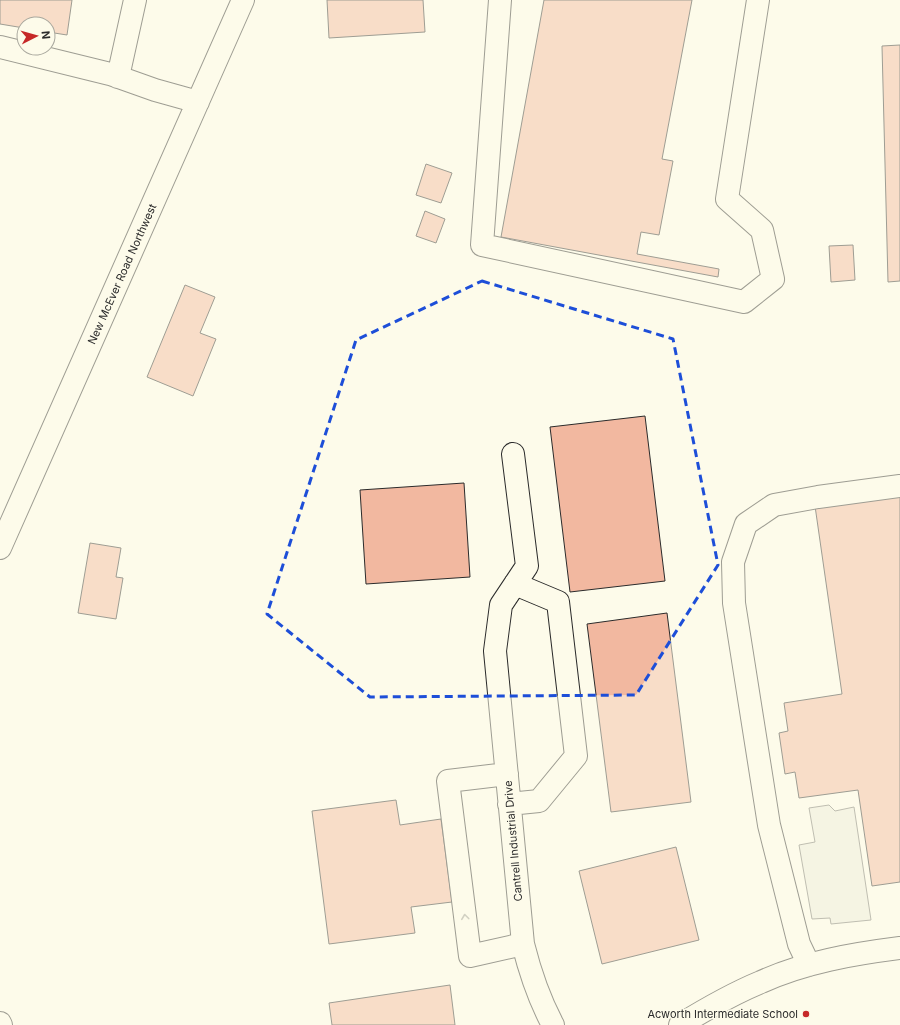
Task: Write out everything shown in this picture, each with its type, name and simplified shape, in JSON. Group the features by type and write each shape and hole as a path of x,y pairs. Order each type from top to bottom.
{"street":[{"path":"118,77 135,0"},
{"name":"New McEver Road Northwest","path":"0,548 243,0"},
{"path":"500,0 482,245 744,302 773,279 762,230 727,199 758,0"},
{"path":"0,47 118,77 154,90 198,102"},
{"name":"Cantrell Industrial Drive","path":"513,454 527,566 500,605 495,651 523,944 532,978 545,1011 553,1025"},
{"path":"809,965 799,944 769,825 734,603 733,562 746,524 774,506 818,496 900,486"},
{"path":"509,804 539,801 576,756 558,602 515,584"},
{"path":"507,774 448,781 470,956 523,944"},
{"path":"680,1025 719,1001 762,981 809,965 856,954 900,948"}],"highlighted area":[{"path":"482,281 673,339 718,565 636,695 370,697 267,614 356,340"}],"shaded area":[{"path":"829,805 835,811 854,807 871,920 831,924 830,918 812,919 799,845 815,842 809,808"}],"building":[{"path":"0,0 72,0 67,35 56,33 56,16 16,16 16,27 0,24"},
{"path":"327,0 423,0 425,32 329,38"},
{"path":"544,0 692,0 662,159 673,161 659,235 641,232 637,254 719,269 718,277 501,237"},
{"path":"900,45 900,281 888,282 882,46"},
{"path":"426,164 452,173 441,203 416,195"},
{"path":"425,211 445,219 436,243 416,236"},
{"path":"853,245 855,280 831,282 829,246"},
{"path":"185,285 215,297 200,333 216,339 193,396 147,377"},
{"path":"645,416 665,581 570,592 550,427"},
{"path":"464,483 470,577 366,584 360,490"},
{"path":"900,493 900,882 872,886 858,790 799,798 795,772 785,774 779,733 788,731 784,703 842,694 815,506"},
{"path":"90,543 121,548 116,577 123,578 116,619 78,613"},
{"path":"667,613 691,802 611,812 587,624"},
{"path":"396,800 400,825 441,819 452,902 411,907 415,933 329,944 312,811"},
{"path":"676,847 699,940 602,964 579,871"},
{"path":"450,985 455,1025 332,1025 329,1003"}],"place":[{"name":"Acworth Intermediate School","path":"806,1014"}]}
